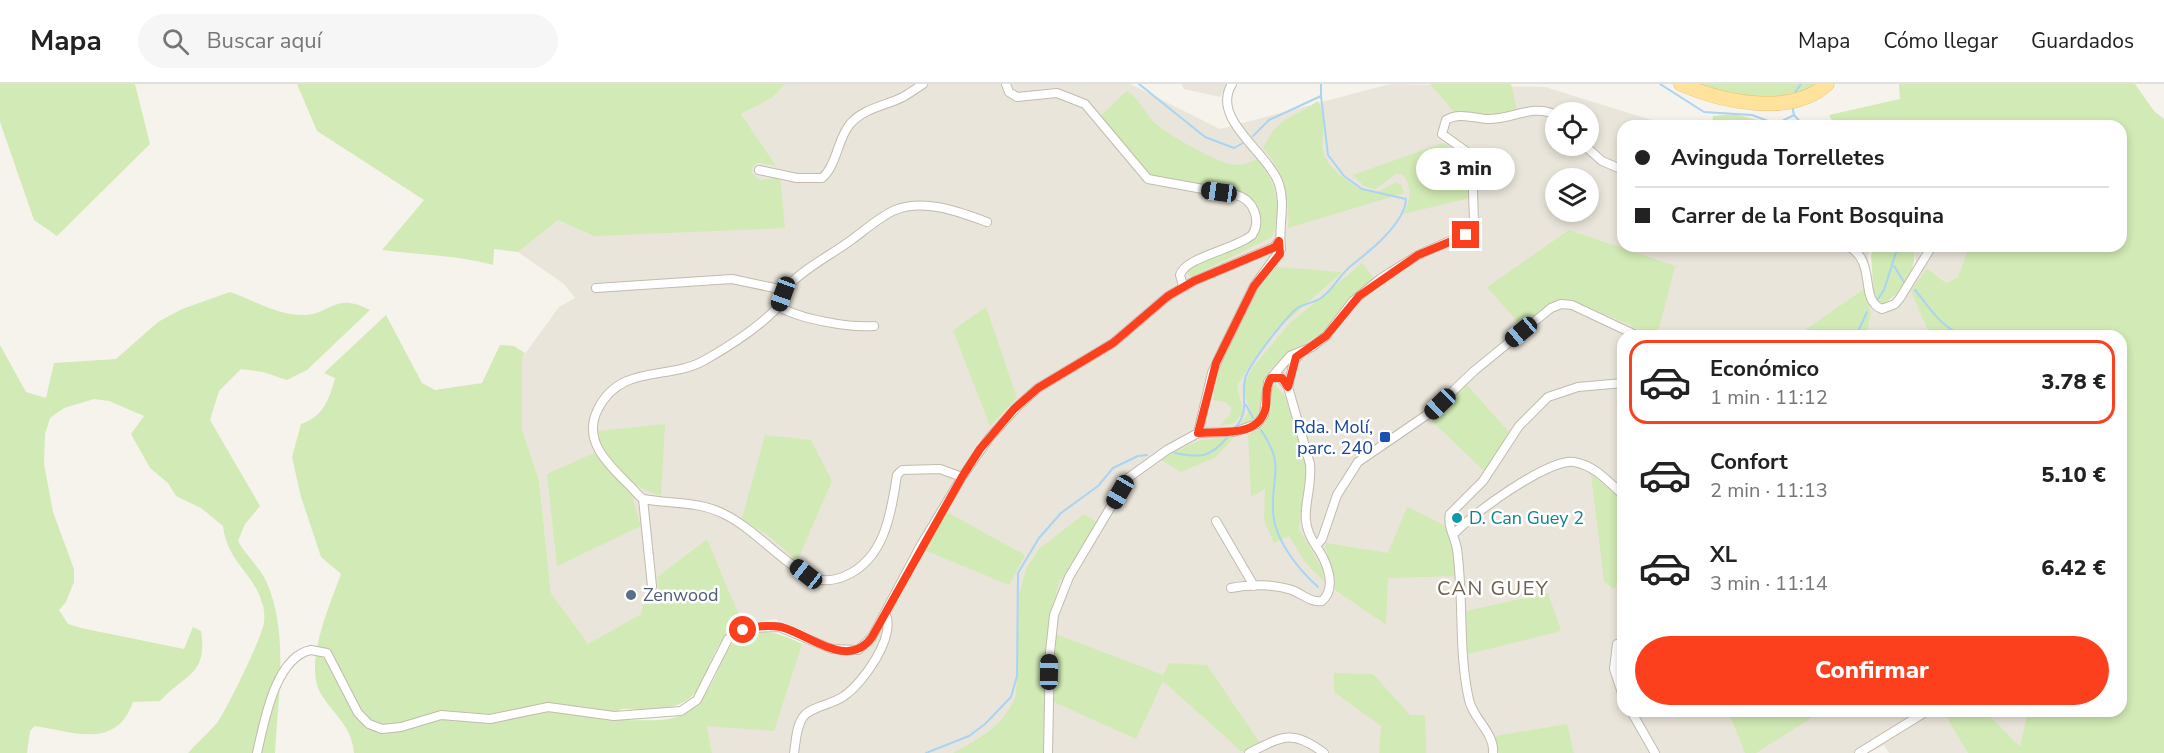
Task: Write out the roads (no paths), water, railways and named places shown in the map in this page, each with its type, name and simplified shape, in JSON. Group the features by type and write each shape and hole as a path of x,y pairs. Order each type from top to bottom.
{"main road":[{"path":"1681,84 1711,95 1776,103 1802,99 1818,92 1827,84"}],"street":[{"path":"759,170 797,178 822,178 829,170 841,137 854,120 871,110 903,97 923,84"},
{"path":"1006,84 1010,92 1017,97 1057,93 1085,104 1148,179 1236,195 1248,202 1256,219 1252,234 1237,244 1185,266 1180,275 1183,286"},
{"path":"1198,433 1216,363 1254,286 1280,254 1279,241 1283,214 1280,185 1269,164 1232,120 1226,104 1232,84"},
{"path":"1048,753 1052,630 1063,589 1128,478 1167,450 1198,433 1234,432 1257,424 1264,415 1271,378 1290,356 1326,336 1353,301 1380,279 1418,255 1462,238 1472,229 1472,160 1467,152 1442,134 1446,120 1454,116 1498,119 1531,110 1545,111"},
{"path":"1597,156 1617,167"},
{"path":"962,477 940,469 902,470 897,475 885,530 874,552 849,574 826,580 806,574 756,533 718,511 696,505 643,499 613,469 597,447 593,433 599,407 616,388 630,380 654,372 685,369 700,363 778,306 784,290 810,267 896,210 920,206 939,208 987,222"},
{"path":"257,753 278,682 291,663 306,651 316,649 327,653 358,713 375,727 401,727 441,715 497,718 548,707 630,717 676,712 691,706 728,639 743,630 758,627 779,627 832,649 853,651 866,645 962,477 995,430 1032,393 1113,343 1159,302 1183,286 1275,247 1279,241"},
{"path":"1856,252 1867,266 1870,298 1874,305 1882,309 1895,304 1900,298 1928,252"},
{"path":"596,288 732,279 784,290"},
{"path":"1316,546 1322,539 1342,484 1358,462 1431,412 1474,371 1551,308 1561,304 1572,305 1625,330"},
{"path":"778,306 794,313 852,326 874,326"},
{"path":"1288,387 1294,361 1304,350"},
{"path":"1231,588 1254,586 1293,590 1316,602 1325,599 1329,588 1329,577 1304,524 1311,476 1310,464 1288,387 1282,378 1271,378"},
{"path":"1493,753 1493,742 1469,702 1461,618 1461,578 1448,521 1451,511 1483,482 1519,426 1553,393 1617,384"},
{"path":"1453,535 1470,518 1518,485 1566,462 1580,463 1591,468 1617,490"},
{"path":"643,499 652,586"},
{"path":"1216,520 1254,586"},
{"path":"794,753 797,730 805,715 844,697 877,658 889,624 885,613"},
{"path":"1617,644 1614,669 1617,678"},
{"path":"1634,717 1655,753"},
{"path":"1859,753 1916,717"},
{"path":"1249,753 1278,739 1290,736 1308,741 1324,753"}],"waterway":[{"path":"1139,84 1205,137 1234,148 1243,143"},
{"path":"1253,136 1269,120 1321,96 1321,84"},
{"path":"1660,84 1704,112 1752,115 1765,120"},
{"path":"1792,97 1801,84"},
{"path":"1236,427 1243,415 1245,379 1267,343 1296,309 1326,294 1348,269 1377,244 1393,227 1404,208 1406,199 1362,189 1344,176 1328,155 1321,96"},
{"path":"1784,120 1794,115 1792,105"},
{"path":"1794,115 1799,120"},
{"path":"1878,299 1884,290 1896,252"},
{"path":"1894,266 1904,282"},
{"path":"1915,290 1941,321 1953,330"},
{"path":"1859,330 1867,312"},
{"path":"1246,405 1253,418"},
{"path":"1261,430 1273,452 1275,461 1273,509 1277,531 1295,562 1318,587"},
{"path":"1175,453 1192,456 1204,455 1227,438"},
{"path":"926,753 969,736 985,724 1011,697 1017,676 1018,573 1039,538 1061,513 1098,486 1113,468 1138,456 1147,455"}],"place":[{"name":"Rda. Molí, parc. 240","path":"1385,437"},
{"name":"D. Can Guey 2","path":"1457,518"},
{"name":"Zenwood","path":"631,595"}],"district":[{"name":"CAN GUEY","path":"1493,588"}]}
